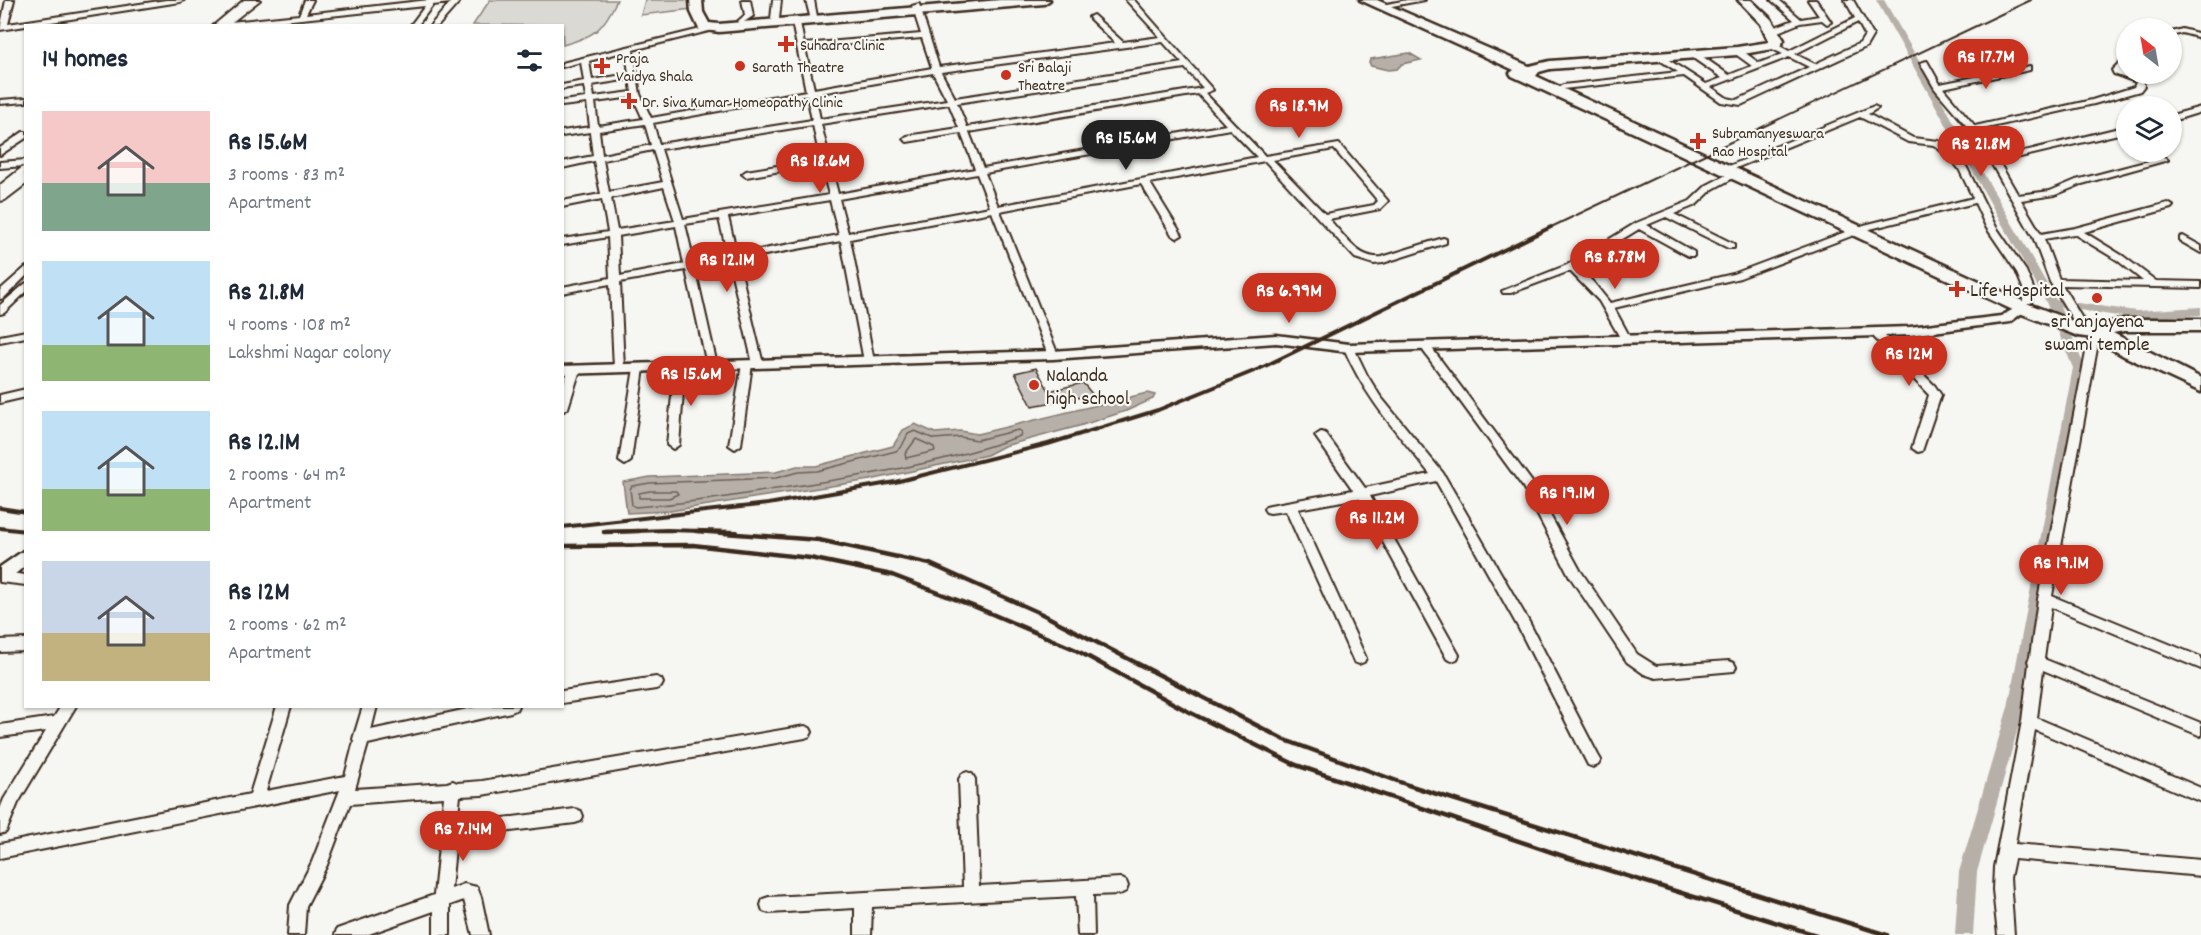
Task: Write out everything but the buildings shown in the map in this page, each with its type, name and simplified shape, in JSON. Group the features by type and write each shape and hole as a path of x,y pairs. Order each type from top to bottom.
{"highway":[{"path":"696,0 699,17 704,26 710,28 796,22 815,18"},
{"path":"703,0 704,13 709,20 718,25 1044,0"},
{"path":"917,9 976,0"},
{"path":"1352,0 1563,87 1734,170"},
{"path":"1366,0 2032,307 2070,315 2085,332 2124,325 2201,325"},
{"path":"1521,71 1550,65 1737,51 1771,39 1766,22 1744,0"},
{"path":"2095,332 2201,386"}],"main road":[{"path":"221,24 249,1"},
{"path":"0,197 24,179"}],"street":[{"path":"10,0 2,28 24,24"},
{"path":"26,24 180,0"},
{"path":"302,15 309,0"},
{"path":"352,9 356,0"},
{"path":"228,24 352,9 457,0"},
{"path":"435,24 449,12 457,0"},
{"path":"741,22 749,16 746,0"},
{"path":"775,19 777,0"},
{"path":"810,0 815,18"},
{"path":"907,139 1209,90 1130,0"},
{"path":"1381,6 1421,0"},
{"path":"1775,0 1799,21"},
{"path":"1812,0 1834,30"},
{"path":"1661,57 1729,102 1738,103 1848,53 1868,41 1869,35 1849,0"},
{"path":"415,24 433,1"},
{"path":"917,9 936,70 964,130 993,209 1053,355"},
{"path":"287,24 288,17"},
{"path":"1094,17 1121,45"},
{"path":"1816,68 1790,54 1771,39 1799,21 1824,18"},
{"path":"1705,87 1790,54 1860,18"},
{"path":"796,22 809,92 845,239 869,361"},
{"path":"564,65 710,28"},
{"path":"2182,30 2201,36"},
{"path":"802,46 925,36"},
{"path":"564,134 936,70 1165,39"},
{"path":"630,48 636,94 648,121 680,222 712,365"},
{"path":"1737,51 1759,67"},
{"path":"1693,54 1729,79"},
{"path":"585,60 604,196 613,232 617,279 619,368"},
{"path":"1924,63 1938,87 1973,129 2016,198 2038,237 2070,315"},
{"path":"564,165 656,147 1187,65"},
{"path":"1938,87 2027,68"},
{"path":"1563,87 1685,74"},
{"path":"564,87 634,75"},
{"path":"1973,129 2094,102 2137,88 2140,84"},
{"path":"1200,92 1358,256 1374,261 1383,260 1443,240"},
{"path":"564,104 636,94"},
{"path":"0,102 24,100"},
{"path":"1507,291 1571,267 1640,225 1693,202 1734,170 1874,108"},
{"path":"2182,115 2201,109"},
{"path":"564,397 569,370 1053,355 1276,339 1349,348 1910,332 2001,320 2032,307 2021,271 1990,227 1963,168 1938,145 1911,140 1860,113"},
{"path":"564,242 979,172 1232,126"},
{"path":"1994,161 2116,132"},
{"path":"0,152 24,135"},
{"path":"564,290 1336,146 1383,201 1377,207 1321,218"},
{"path":"746,174 825,161"},
{"path":"2016,198 2052,193 2079,182 2156,162"},
{"path":"0,165 24,165"},
{"path":"0,190 24,167"},
{"path":"1144,181 1177,235"},
{"path":"564,204 668,184"},
{"path":"1609,306 1736,276 1862,229 1977,200"},
{"path":"2038,237 2076,231 2168,206"},
{"path":"1666,214 1731,246"},
{"path":"723,215 734,258 753,364 735,445"},
{"path":"1640,225 1691,254"},
{"path":"2076,231 2120,258 2155,285"},
{"path":"2183,239 2201,250"},
{"path":"1571,267 1594,286 1609,306 1626,339"},
{"path":"0,296 24,272"},
{"path":"2055,282 2201,285"},
{"path":"0,311 24,288"},
{"path":"1875,332 1935,395 1918,448"},
{"path":"2006,935 2001,869 2029,720 2045,599 2095,332"},
{"path":"0,339 24,334"},
{"path":"1424,345 1528,485 1575,573 1632,658 1656,672 1729,668"},
{"path":"1349,348 1361,375 1376,399 1438,476 1523,624 1593,760"},
{"path":"673,445 680,366"},
{"path":"626,461 639,368"},
{"path":"0,399 24,393"},
{"path":"1321,436 1362,493 1452,655"},
{"path":"1270,509 1362,493 1438,476"},
{"path":"1290,505 1359,658"},
{"path":"0,576 24,557"},
{"path":"0,576 24,580"},
{"path":"2045,599 2201,663"},
{"path":"0,646 24,645"},
{"path":"2035,661 2201,730"},
{"path":"564,697 656,683"},
{"path":"0,827 6,800 68,708"},
{"path":"256,800 283,708"},
{"path":"296,935 298,905 319,865 351,781 369,708"},
{"path":"360,739 502,708"},
{"path":"2029,720 2201,795"},
{"path":"0,731 57,723"},
{"path":"345,797 453,788 482,788 805,732"},
{"path":"967,779 971,894"},
{"path":"0,851 351,781"},
{"path":"442,935 442,900 453,788"},
{"path":"449,832 575,816"},
{"path":"2005,856 2010,851 2024,851 2201,868"},
{"path":"769,905 1120,886"},
{"path":"1084,888 1086,935"},
{"path":"343,935 464,892 471,893 476,905 481,935"},
{"path":"863,935 864,900"}],"shaded area":[{"path":"490,0 617,0 597,30 564,45 564,24 474,24"},
{"path":"645,0 692,0 692,9 641,15"}],"water":[{"path":"1409,53 1421,60 1388,70 1371,66 1369,62 1371,59"},
{"path":"1147,393 1155,395 1153,399 1126,411 1004,446 987,455 870,480 670,511 627,513 623,482 650,477 776,472 797,466 816,466 893,446 903,430 915,424 935,433 960,431 977,434"}],"waterway":[{"path":"1880,0 2052,302 2079,368 2016,707 1968,872 1964,935"},
{"path":"2057,303 2136,315 2201,311"}],"railway":[{"path":"1547,229 2031,0"},
{"path":"564,527 768,504 895,482 1048,444 1158,410 1259,369 1551,227"},
{"path":"0,508 24,512"},
{"path":"0,528 24,531"},
{"path":"639,531 604,532 667,530 737,532"},
{"path":"696,531 819,540 930,564 1042,614 1285,740 1408,785 1887,935"},
{"path":"564,546 693,545 810,558 892,575 978,608 1074,649 1189,712 1296,765 1566,857 1816,935"}],"place":[{"name":"Suhadra Clinic","path":"786,44"},
{"name":"Praja Vaidya Shala","path":"602,66"},
{"name":"Sarath Theatre","path":"740,66"},
{"name":"Sri Balaji Theatre","path":"1006,75"},
{"name":"Dr. Siva Kumar Homeopathy Clinic","path":"629,101"},
{"name":"Subramanyeswara Rao Hospital","path":"1698,141"},
{"name":"Life Hospital","path":"1957,289"},
{"name":"sri anjayena swami temple","path":"2097,298"},
{"name":"Nalanda high school","path":"1034,385"}]}
